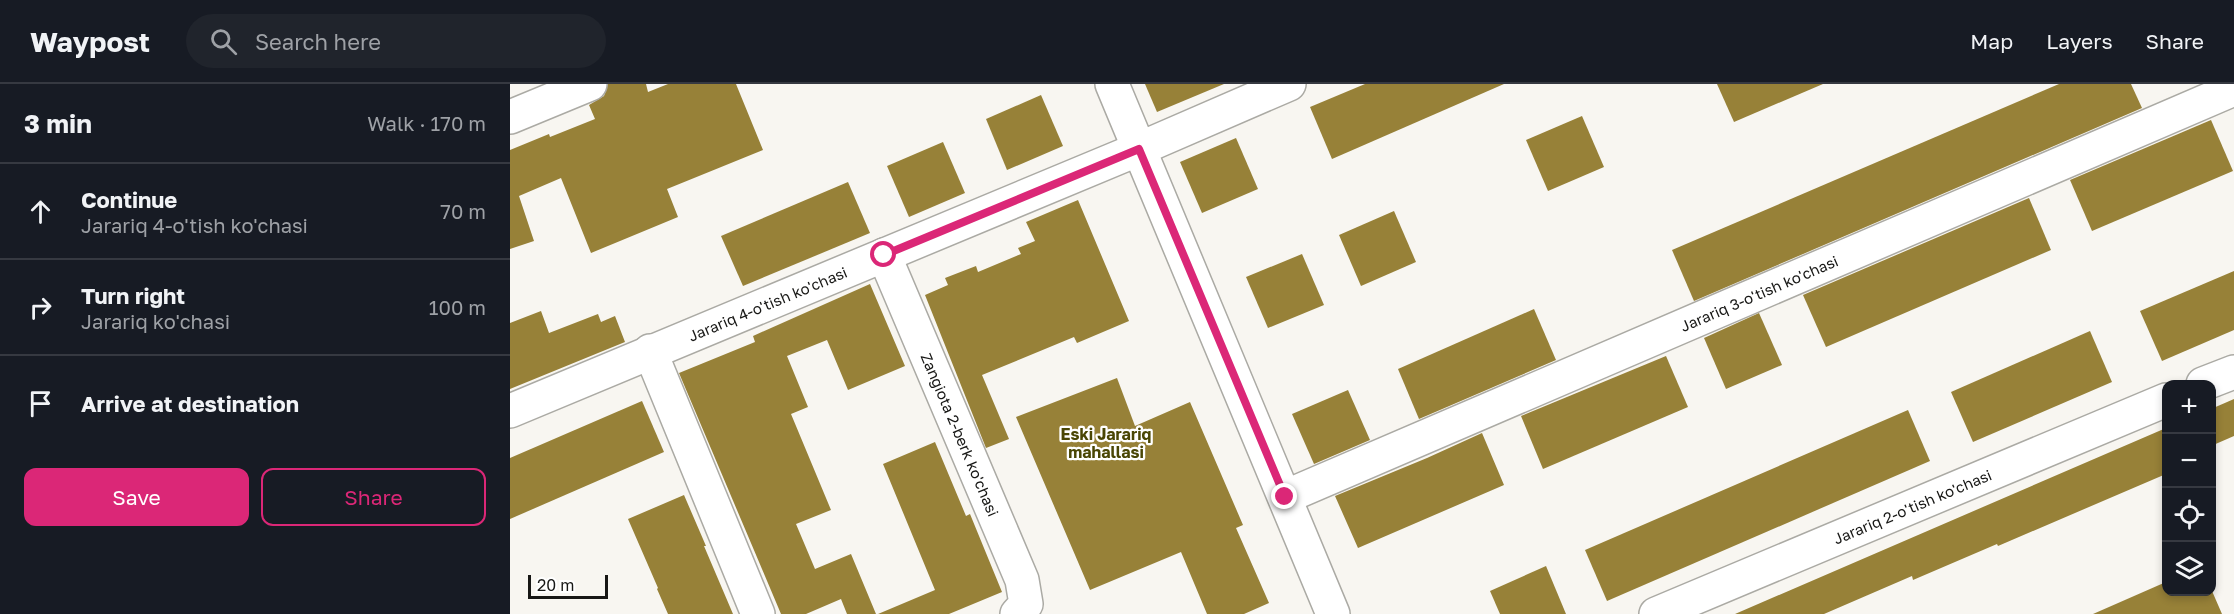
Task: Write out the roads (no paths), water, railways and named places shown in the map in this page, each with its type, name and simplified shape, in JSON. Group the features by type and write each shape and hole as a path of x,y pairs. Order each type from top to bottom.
{"street":[{"path":"510,117 590,84"},
{"path":"1112,84 1333,614"},
{"name":"Jarariq 4-o'tish ko'chasi","path":"510,411 1139,149 1289,84"},
{"name":"Jarariq 3-o'tish ko'chasi","path":"1285,497 2234,89"},
{"name":"Zangiota 2-berk ko'chasi","path":"884,255 1022,580 1026,604 1017,614"},
{"path":"650,351 758,614"},
{"path":"2213,380 2234,372"},
{"name":"Jarariq 2-o'tish ko'chasi","path":"1656,614 2162,402"}],"district":[{"name":"Eski Jarariq mahallasi","path":"1106,443"}]}
